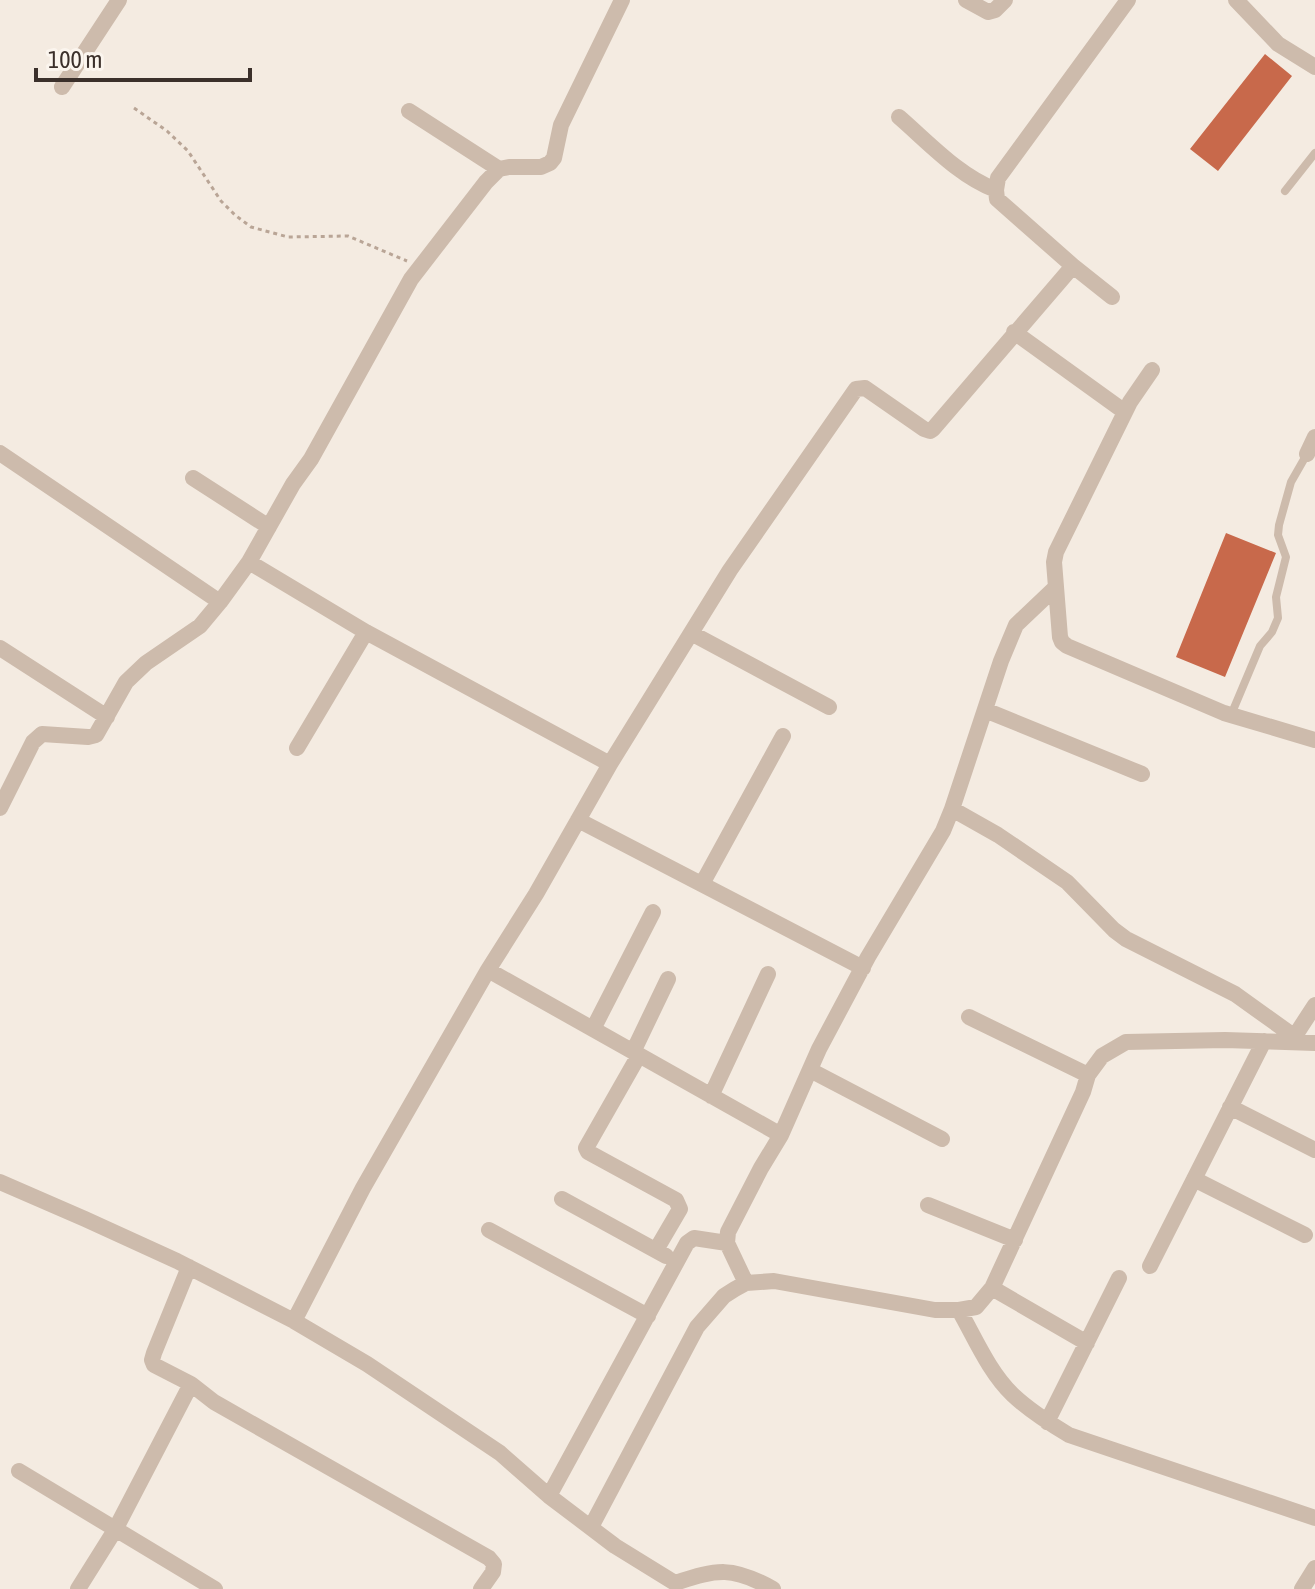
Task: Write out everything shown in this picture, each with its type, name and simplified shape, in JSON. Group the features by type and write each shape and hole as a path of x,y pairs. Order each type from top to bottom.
{"street":[{"path":"62,87 119,0"},
{"path":"0,808 33,742 42,734 96,735 126,682 146,663 200,626 220,602 249,562 293,484 311,459 411,279 499,169 547,166 554,158 561,125 622,0"},
{"path":"966,0 988,12 995,10 1005,0"},
{"path":"1112,297 997,199 996,190 998,178 1128,0"},
{"path":"1236,0 1278,44 1315,67"},
{"path":"409,111 499,169"},
{"path":"899,117 967,175 996,190"},
{"path":"294,1321 363,1188 610,764 730,570 856,389 865,388 930,431 1073,266"},
{"path":"1014,332 1125,412"},
{"path":"1152,370 1136,391 1056,552 1054,562 1062,642 1231,715 1315,740"},
{"path":"1307,454 1315,437"},
{"path":"0,453 220,602"},
{"path":"193,478 269,527"},
{"path":"249,562 366,632 610,764"},
{"path":"746,1283 727,1243 728,1232 781,1135 819,1049 943,831 1016,625 1056,587"},
{"path":"297,748 366,632"},
{"path":"691,633 829,707"},
{"path":"0,648 107,717"},
{"path":"985,710 1142,774"},
{"path":"702,884 783,736"},
{"path":"952,809 998,835 1067,882 1126,939 1235,994 1293,1039"},
{"path":"578,820 863,968"},
{"path":"593,1029 653,912"},
{"path":"488,970 781,1135"},
{"path":"711,1096 768,974"},
{"path":"656,1250 680,1209 676,1200 586,1148 636,1054 668,979"},
{"path":"1293,1039 1315,1005"},
{"path":"969,1017 1088,1075"},
{"path":"591,1527 697,1327 724,1296 746,1283 774,1281 935,1310 976,1307 992,1288 1083,1092 1088,1075 1102,1056 1126,1042 1293,1039 1315,1043"},
{"path":"1150,1266 1264,1041"},
{"path":"810,1070 942,1139"},
{"path":"1230,1107 1315,1150"},
{"path":"1194,1179 1305,1235"},
{"path":"0,1182 189,1267 294,1321 367,1364 500,1453 549,1496 675,1586 708,1572 732,1572 749,1576 773,1589"},
{"path":"562,1199 676,1262"},
{"path":"928,1205 1015,1240"},
{"path":"489,1230 648,1316"},
{"path":"549,1496 687,1243 694,1238 727,1243"},
{"path":"189,1267 152,1360 158,1368 191,1384 214,1402 489,1558 494,1564 493,1572 481,1589"},
{"path":"1047,1422 1119,1278"},
{"path":"992,1288 1087,1343"},
{"path":"959,1310 989,1364 1011,1393 1069,1435 1315,1518"},
{"path":"78,1589 115,1530 191,1384"},
{"path":"19,1471 215,1589"},
{"path":"1302,1589 1315,1568"}],"lane":[{"path":"1285,191 1315,153"},
{"path":"1231,715 1260,646 1272,632 1278,618 1276,597 1286,557 1278,535 1279,525 1291,482 1307,454"}],"path":[{"path":"134,108 167,131 188,151 221,201 251,227 288,237 348,236 422,267"}],"building":[{"path":"1265,54 1292,76 1218,171 1190,149"},
{"path":"1226,533 1276,553 1225,677 1176,657"}]}
